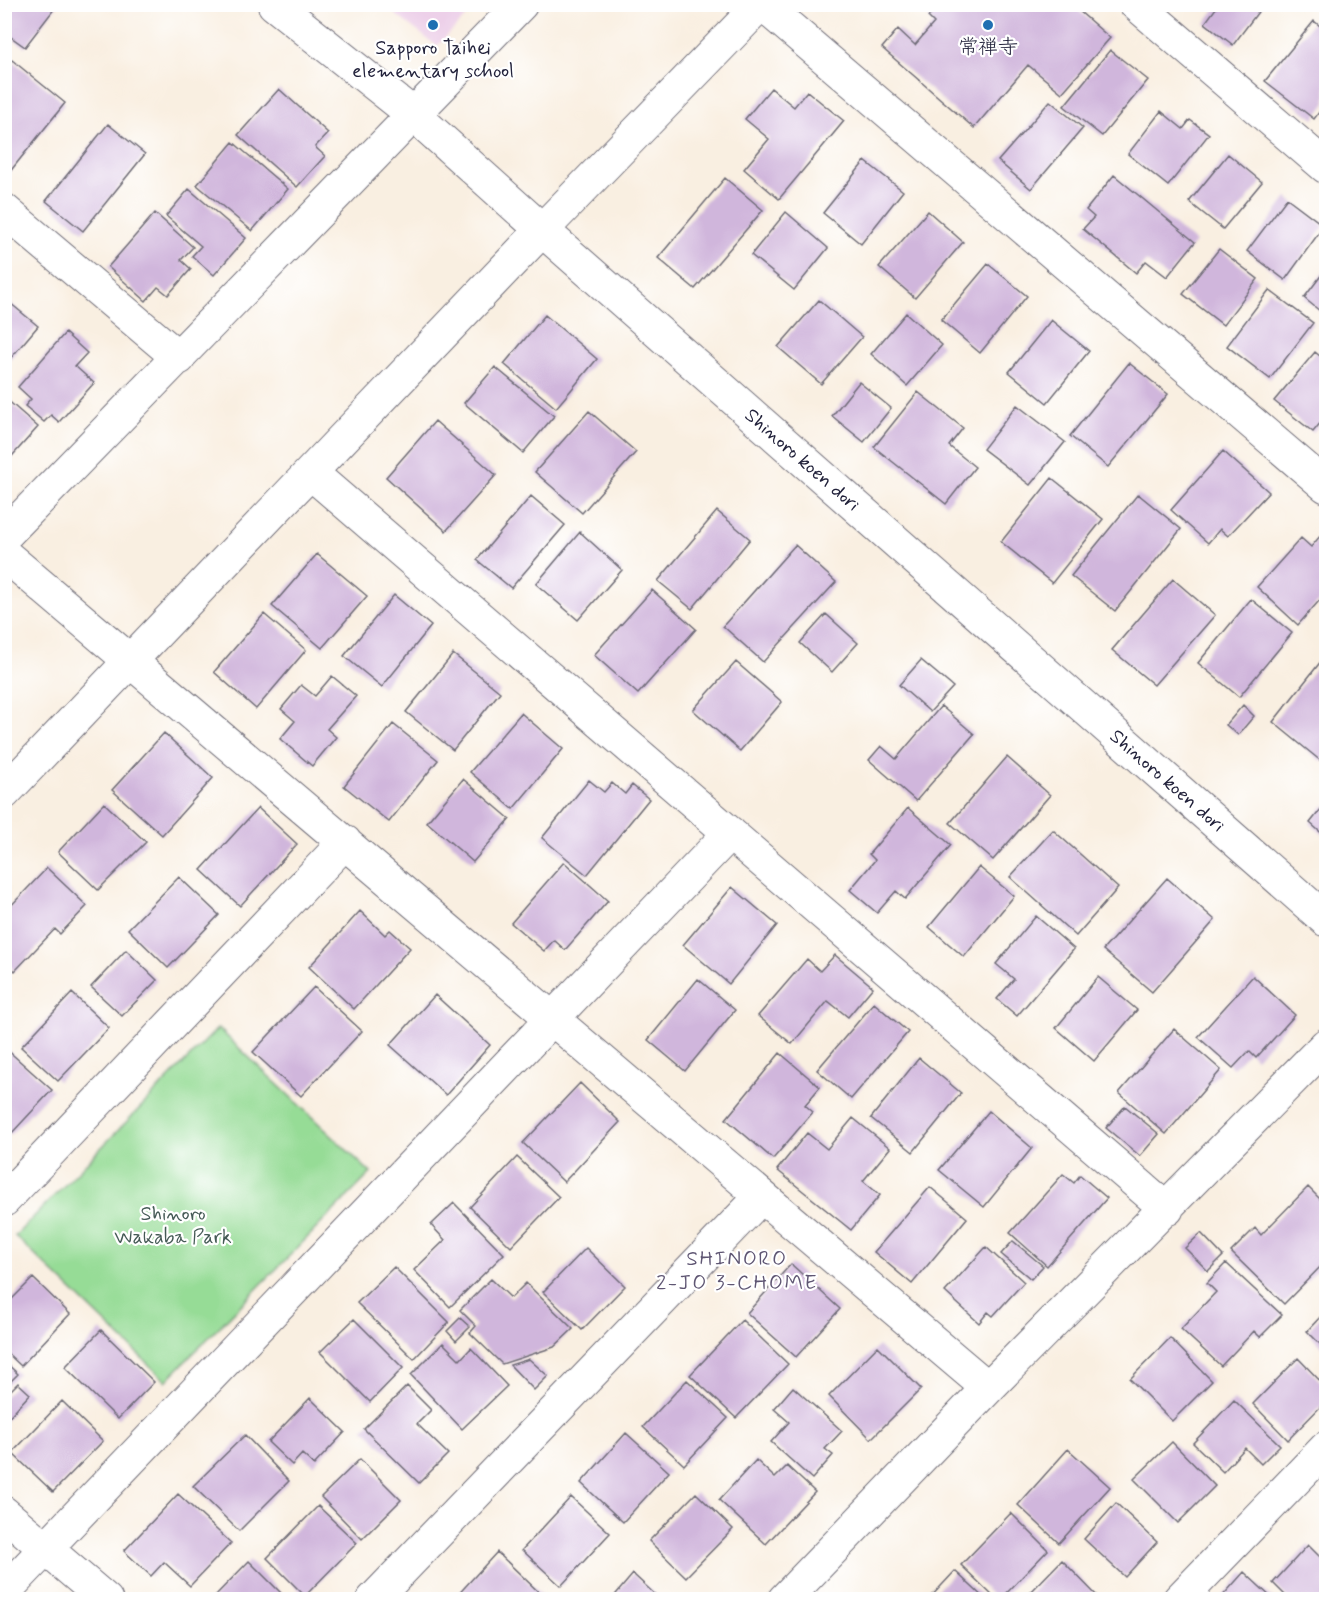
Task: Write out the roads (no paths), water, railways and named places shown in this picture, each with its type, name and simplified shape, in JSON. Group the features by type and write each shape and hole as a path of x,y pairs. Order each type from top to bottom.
{"street":[{"name":"Shinoro koen dori","path":"274,4 414,115 1326,920"},
{"path":"4,536 521,4"},
{"path":"4,793 761,4 1326,486"},
{"path":"1136,4 1324,160"},
{"path":"4,210 179,358"},
{"path":"310,474 1167,1209"},
{"path":"4,554 988,1388"},
{"path":"4,1592 730,833"},
{"path":"4,1200 345,842"},
{"path":"784,1599 1326,1045"},
{"path":"373,1599 761,1197"},
{"path":"1179,1599 1326,1448"},
{"path":"4,1514 106,1599"}],"place":[{"name":"Sapporo Taihei elementary school","path":"433,25"},
{"name":"常禅寺","path":"988,25"}],"district":[{"name":"SHINORO 2-JO 3-CHOME","path":"737,1270"}],"park label":[{"name":"Shinoro Wakaba Park","path":"173,1224"}]}
